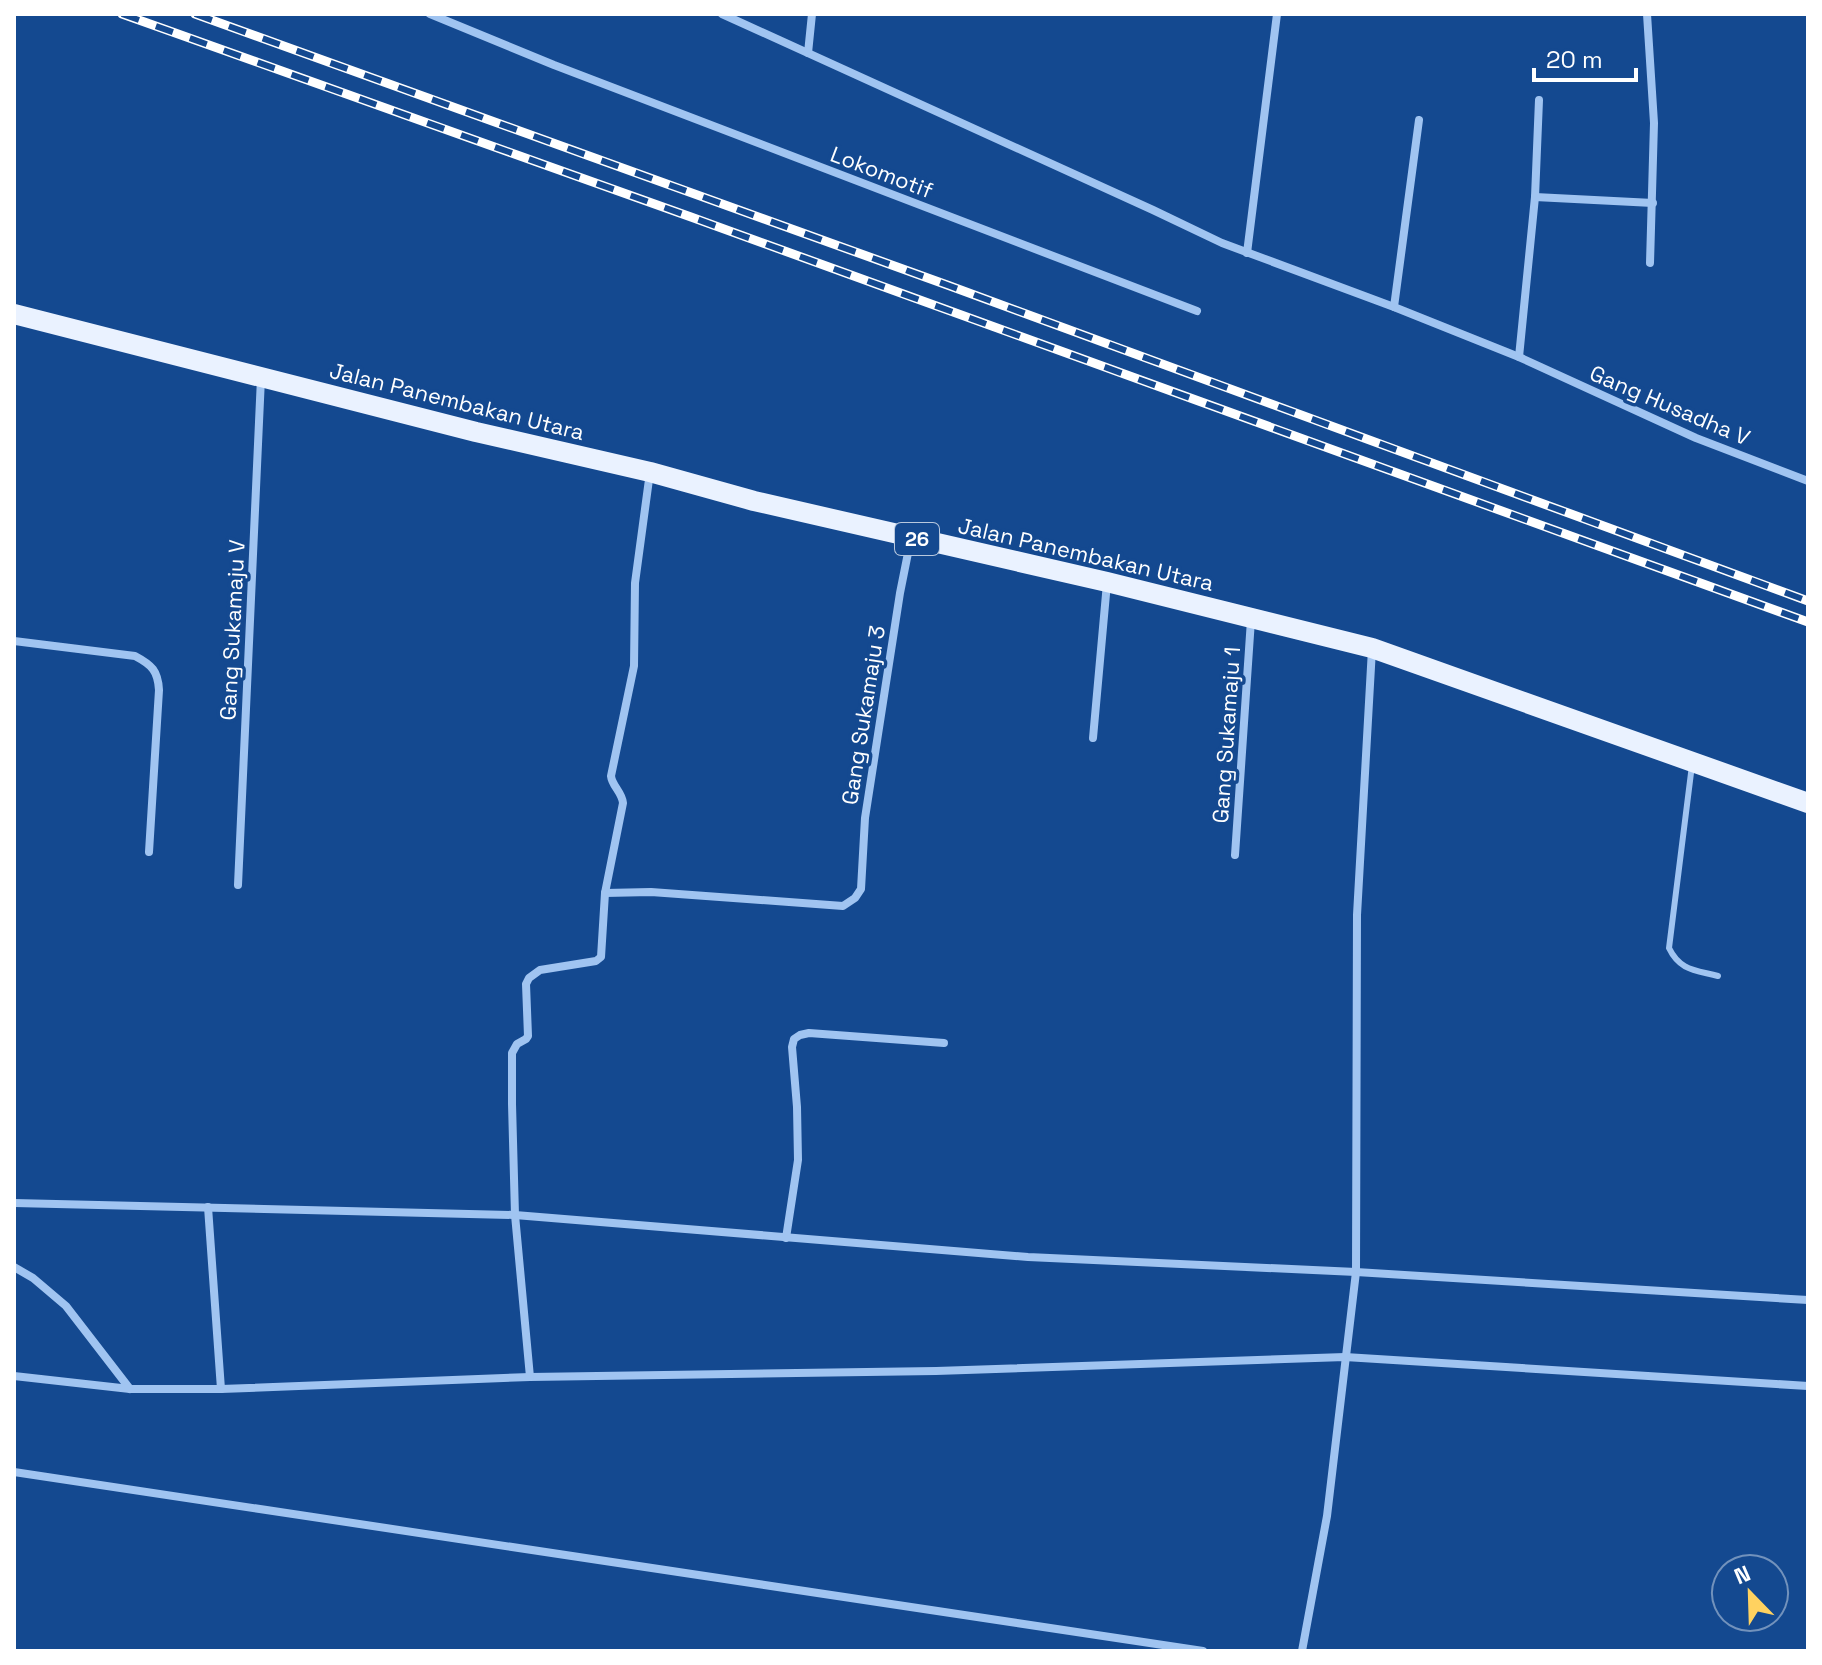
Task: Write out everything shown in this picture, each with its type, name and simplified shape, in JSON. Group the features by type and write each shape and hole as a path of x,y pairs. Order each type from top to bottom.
{"main road":[{"name":"Jalan Panembakan Utara","path":"14,314 476,432 650,472 754,501 1107,582 1372,648 1808,803"}],"street":[{"name":"Lokomotif","path":"430,14 554,65 1197,311"},
{"name":"Gang Husadha V","path":"722,14 1222,243 1519,357 1696,438 1808,481"},
{"path":"808,53 812,14"},
{"path":"1247,253 1277,14"},
{"path":"1647,14 1654,123 1650,263"},
{"path":"1519,357 1535,197 1539,100"},
{"path":"1394,307 1419,120"},
{"path":"1535,197 1653,203"},
{"name":"Gang Sukamaju V","path":"238,885 261,378"},
{"path":"530,1377 515,1215 512,1053 517,1044 528,1036 526,984 529,978 540,970 599,960 601,957 605,893 623,803 611,782 611,776 634,666 635,583 650,472"},
{"name":"Gang Sukamaju 3","path":"605,893 651,892 843,906 855,898 861,889 865,818 911,538"},
{"path":"1093,738 1107,582"},
{"name":"Gang Sukamaju 1","path":"1235,855 1251,618"},
{"path":"14,641 135,656 146,661 158,675 149,852"},
{"path":"1302,1651 1327,1516 1356,1272 1357,915 1372,648"},
{"path":"786,1238 798,1160 794,1039 809,1033 944,1043"},
{"path":"14,1203 515,1215 1028,1257 1356,1272 1808,1300"},
{"path":"208,1207 221,1389"},
{"path":"14,1267 33,1278 66,1306 130,1389"},
{"path":"14,1376 130,1389 221,1389 530,1377 936,1371 1345,1357 1808,1386"},
{"path":"14,1472 1203,1651"}],"lane":[{"path":"1693,761 1669,948 1674,959 1685,967 1718,976"}],"railway":[{"path":"122,14 1808,622"},
{"path":"195,14 950,286 1808,601"}]}
